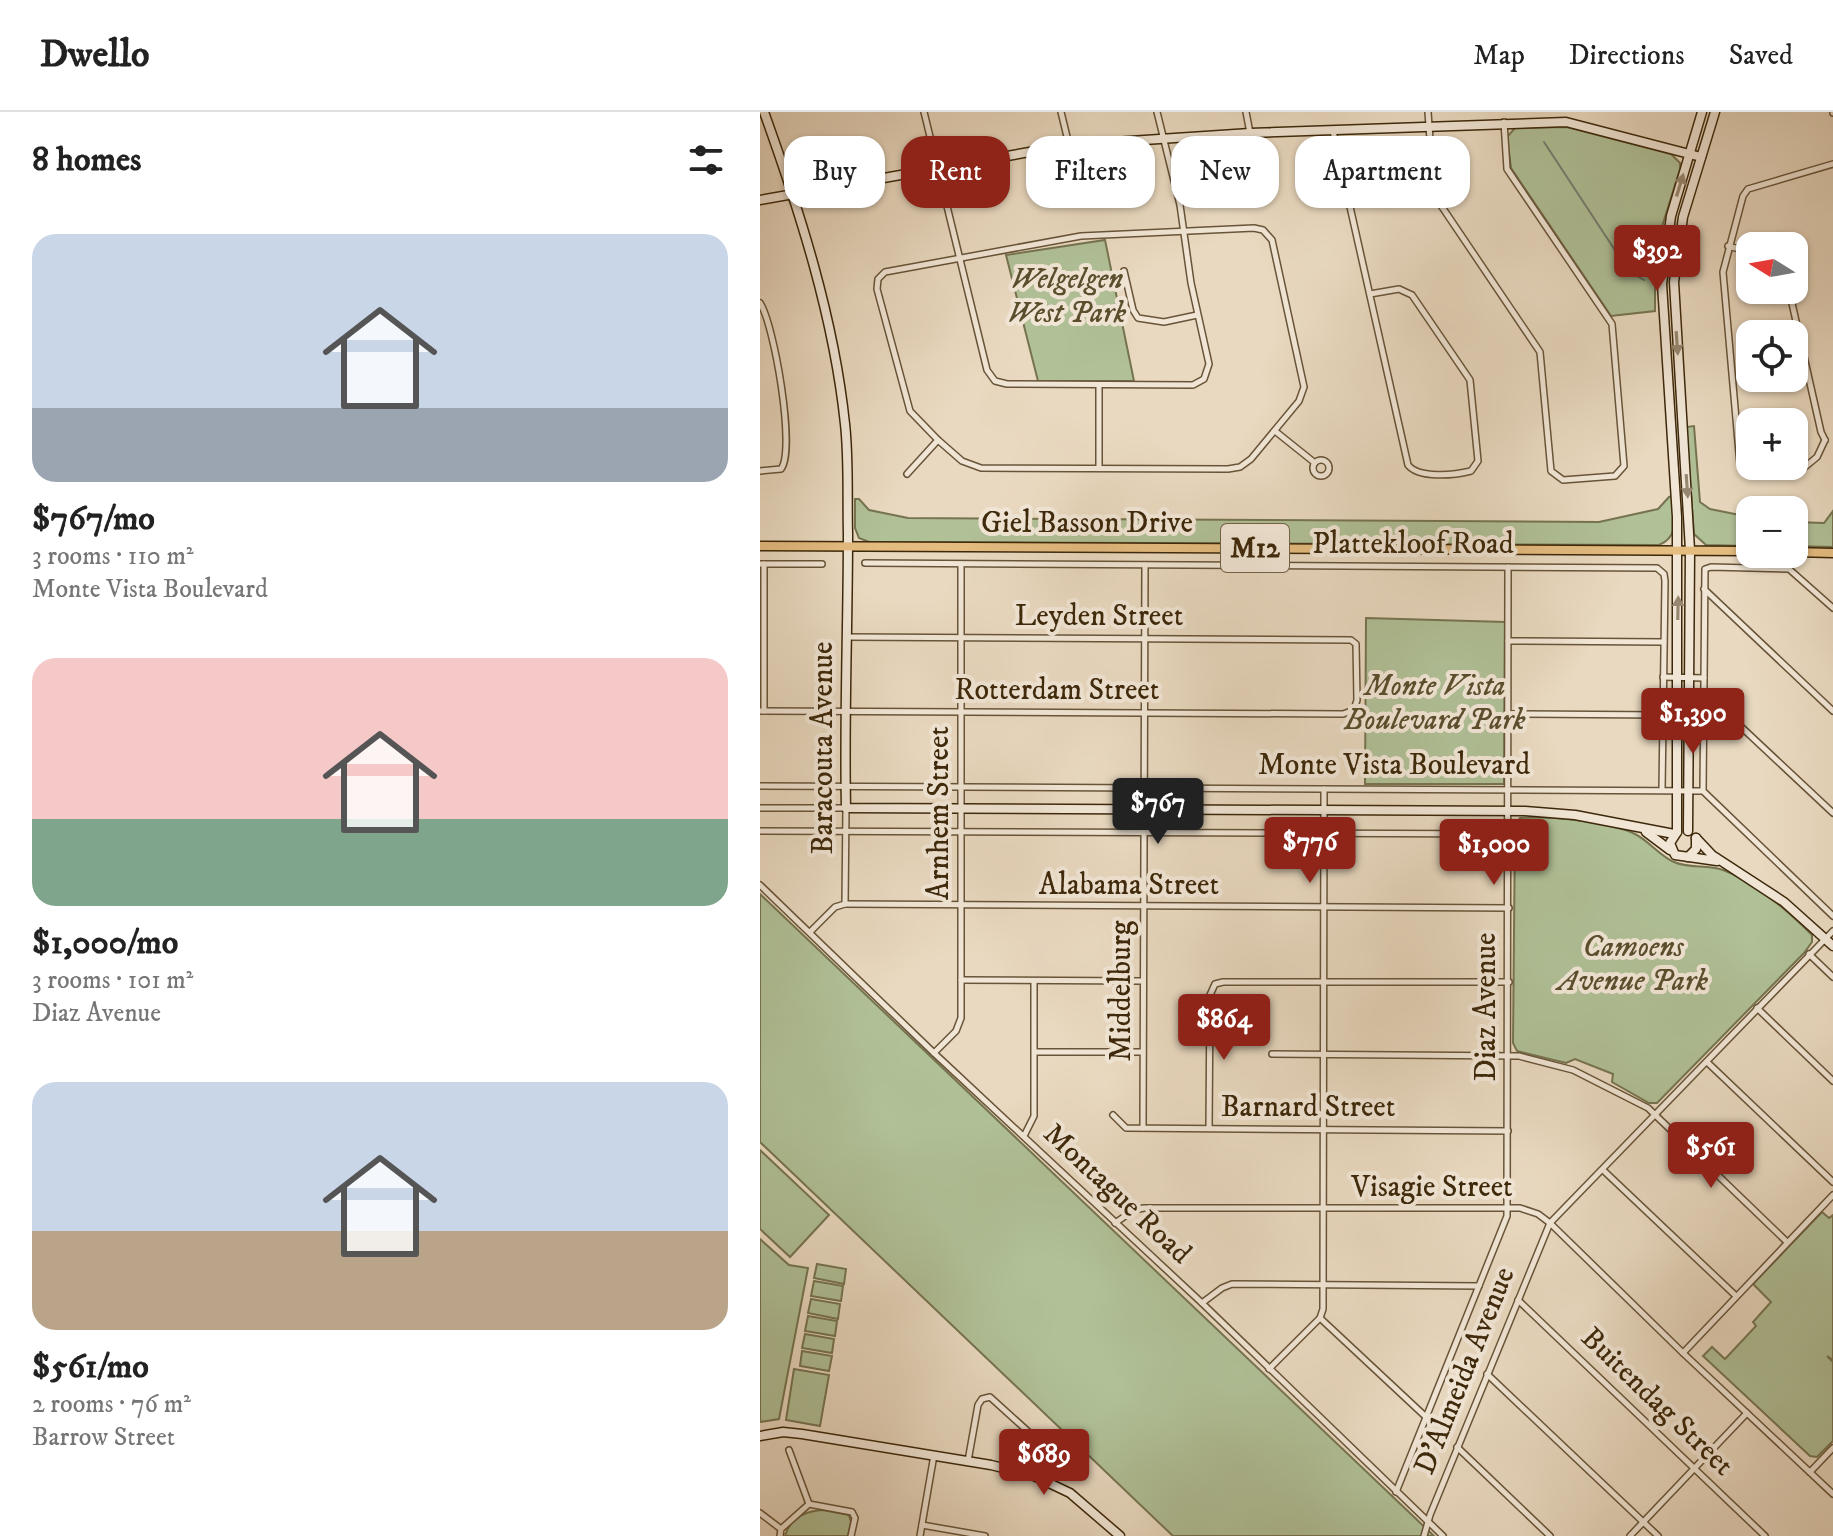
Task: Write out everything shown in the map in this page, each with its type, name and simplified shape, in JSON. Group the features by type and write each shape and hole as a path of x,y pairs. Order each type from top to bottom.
{"main road":[{"name":"Giel Basson Drive","path":"760,546 1736,551"},
{"path":"1808,552 1833,553"}],"street":[{"name":"Baracouta Avenue","path":"764,112 784,169"},
{"path":"924,112 930,136"},
{"path":"1061,112 1067,136"},
{"path":"948,208 987,370 992,378 1002,384 1188,385 1201,381 1209,364 1191,283 1185,232 1157,112"},
{"path":"1246,112 1250,133"},
{"path":"1428,112 1433,181 1438,201 1541,356 1551,471 1563,480 1615,476 1624,466 1612,324 1507,169 1504,122"},
{"path":"1676,833 1678,550 1662,284 1671,216 1702,112"},
{"path":"1688,831 1690,550 1674,282 1678,240 1715,112"},
{"path":"1155,139 1504,122 1575,123 1701,157"},
{"path":"1333,130 1408,465 1415,471 1426,473 1471,471 1478,461 1470,380 1412,295 1394,289 1370,294"},
{"path":"1825,440 1817,457 1800,471 1753,471 1740,464 1723,272 1743,196 1748,189 1833,164"},
{"path":"760,200 784,196"},
{"name":"Baracouta Avenue","path":"797,208 831,335 842,395 847,461 845,904"},
{"path":"1263,230 1272,240 1304,382 1299,401 1246,464 1235,469 981,468 962,461 915,418 906,402 877,284 881,275 888,270 960,258 1081,236 1263,230"},
{"path":"1728,246 1736,248"},
{"path":"1124,271 1134,314 1138,318 1164,322 1197,315"},
{"path":"760,303 768,320 775,355 784,411 787,460 781,469 760,471"},
{"path":"1792,304 1825,440"},
{"path":"1099,385 1099,468"},
{"path":"1275,431 1315,463"},
{"path":"907,474 938,440"},
{"path":"1825,440 1833,440"},
{"name":"Plattekloof Road","path":"865,563 1652,567 1661,570 1665,581 1664,642"},
{"path":"762,711 762,564 822,564"},
{"name":"Arnhem Street","path":"934,1053 960,1024 961,564"},
{"name":"Middelburg","path":"1143,1128 1145,565"},
{"name":"Diaz Avenue","path":"1507,1209 1508,567"},
{"path":"1833,608 1789,569 1705,569 1703,791 1833,916"},
{"path":"1704,589 1833,711"},
{"name":"Leyden Street","path":"847,637 1351,640 1356,644 1357,700 1354,710"},
{"path":"1508,641 1664,642 1662,790"},
{"path":"1663,677 1704,678"},
{"path":"1705,693 1833,813"},
{"name":"Rotterdam Street","path":"762,711 1343,714 1354,710"},
{"path":"1507,714 1663,715"},
{"name":"Monte Vista Boulevard","path":"760,786 1703,791"},
{"path":"1269,1369 1320,1318 1324,1284 1324,789"},
{"name":"Monte Vista Boulevard","path":"760,808 1509,811 1575,815 1676,833"},
{"name":"Monte Vista Boulevard","path":"1631,826 1649,834 1671,850"},
{"path":"760,831 1509,834"},
{"path":"1688,831 1676,833 1670,839 1671,850 1678,857 1721,861"},
{"path":"1688,831 1705,849 1776,897 1833,946"},
{"path":"1688,857 1696,849 1696,838"},
{"name":"Montague Road","path":"760,885 1443,1536"},
{"path":"810,932 828,913 845,904"},
{"name":"Alabama Street","path":"845,904 1509,908"},
{"path":"1550,1223 1833,931"},
{"path":"1809,954 1833,977"},
{"path":"961,980 1142,981"},
{"path":"1024,1136 1034,1116 1034,981"},
{"path":"1209,1128 1210,995 1215,984 1509,982"},
{"path":"1757,1008 1833,1081"},
{"path":"1035,1052 1142,1052"},
{"path":"1272,1054 1519,1056 1573,1070 1626,1095 1655,1116 1787,1242"},
{"path":"1707,1062 1833,1182"},
{"name":"Barnard Street","path":"1113,1115 1126,1128 1508,1131"},
{"path":"1603,1170 1736,1296"},
{"path":"1683,1353 1833,1195"},
{"name":"Visagie Street","path":"1115,1223 1134,1210 1144,1208 1532,1211 1550,1223 1833,1494"},
{"name":"D'Almeida Avenue","path":"1396,1492 1507,1216 1507,1209"},
{"name":"D'Almeida Avenue","path":"1424,1536 1457,1447 1550,1223"},
{"path":"1202,1303 1232,1284 1479,1286"},
{"name":"Buitendag Street","path":"1518,1300 1765,1536"},
{"path":"1320,1318 1426,1417"},
{"path":"1487,1374 1658,1536"},
{"path":"968,1461 978,1405 982,1399 990,1397 1042,1444 1032,1475"},
{"path":"1630,1536 1747,1413"},
{"path":"760,1436 783,1432 802,1434 968,1461 1032,1475 1070,1493 1120,1536"},
{"path":"1457,1447 1550,1536"},
{"path":"1810,1472 1833,1448"},
{"path":"789,1450 809,1504"},
{"path":"920,1536 934,1455"},
{"path":"760,1513 781,1532 809,1504"},
{"path":"809,1504 852,1512 855,1518 851,1536"},
{"path":"922,1525 985,1536"}],"green space":[{"path":"1567,127 1671,154 1680,163 1660,233 1655,311 1611,316 1511,168 1507,137 1515,128"},
{"name":"Welgelgen West Park","path":"1105,240 1134,381 1038,381 1006,255"},
{"path":"1694,426 1700,502 1710,509 1736,514 1736,546 1706,545 1694,534 1686,427"},
{"path":"1673,496 1673,531 1659,545 869,542 859,538 855,528 855,499 859,499 869,510 908,518 1599,522 1658,509"},
{"path":"1833,511 1833,547 1808,546 1808,522 1824,523"},
{"name":"Monte Vista Boulevard Park","path":"1366,618 1505,622 1504,784 1365,784"},
{"name":"Camoens Avenue Park","path":"1520,818 1562,819 1610,826 1635,834 1674,862 1711,867 1735,875 1782,907 1812,935 1812,942 1657,1103 1649,1103 1612,1082 1613,1074 1575,1059 1566,1063 1517,1051 1513,1043 1515,826"},
{"path":"760,894 1434,1536 1173,1536 760,1142"},
{"path":"760,1150 829,1215 790,1257 760,1229"},
{"path":"1822,1212 1829,1218 1833,1215 1833,1360 1827,1356 1833,1362 1833,1441 1817,1457 1810,1456 1703,1356 1712,1347 1725,1359 1756,1326 1753,1322 1771,1302 1753,1284"},
{"path":"760,1239 789,1265 808,1268 779,1419 760,1422"},
{"path":"817,1264 846,1269 844,1284 814,1278"},
{"path":"814,1281 843,1286 841,1301 811,1296"},
{"path":"811,1299 840,1304 838,1319 808,1313"},
{"path":"808,1316 837,1321 835,1336 805,1331"},
{"path":"805,1334 834,1339 832,1353 802,1348"},
{"path":"802,1351 832,1356 829,1371 800,1366"},
{"path":"794,1369 829,1375 820,1426 786,1420"},
{"path":"823,1510 849,1515 848,1536 785,1536 799,1517"}],"waterway":[{"path":"1544,142 1624,264 1644,280"}]}
